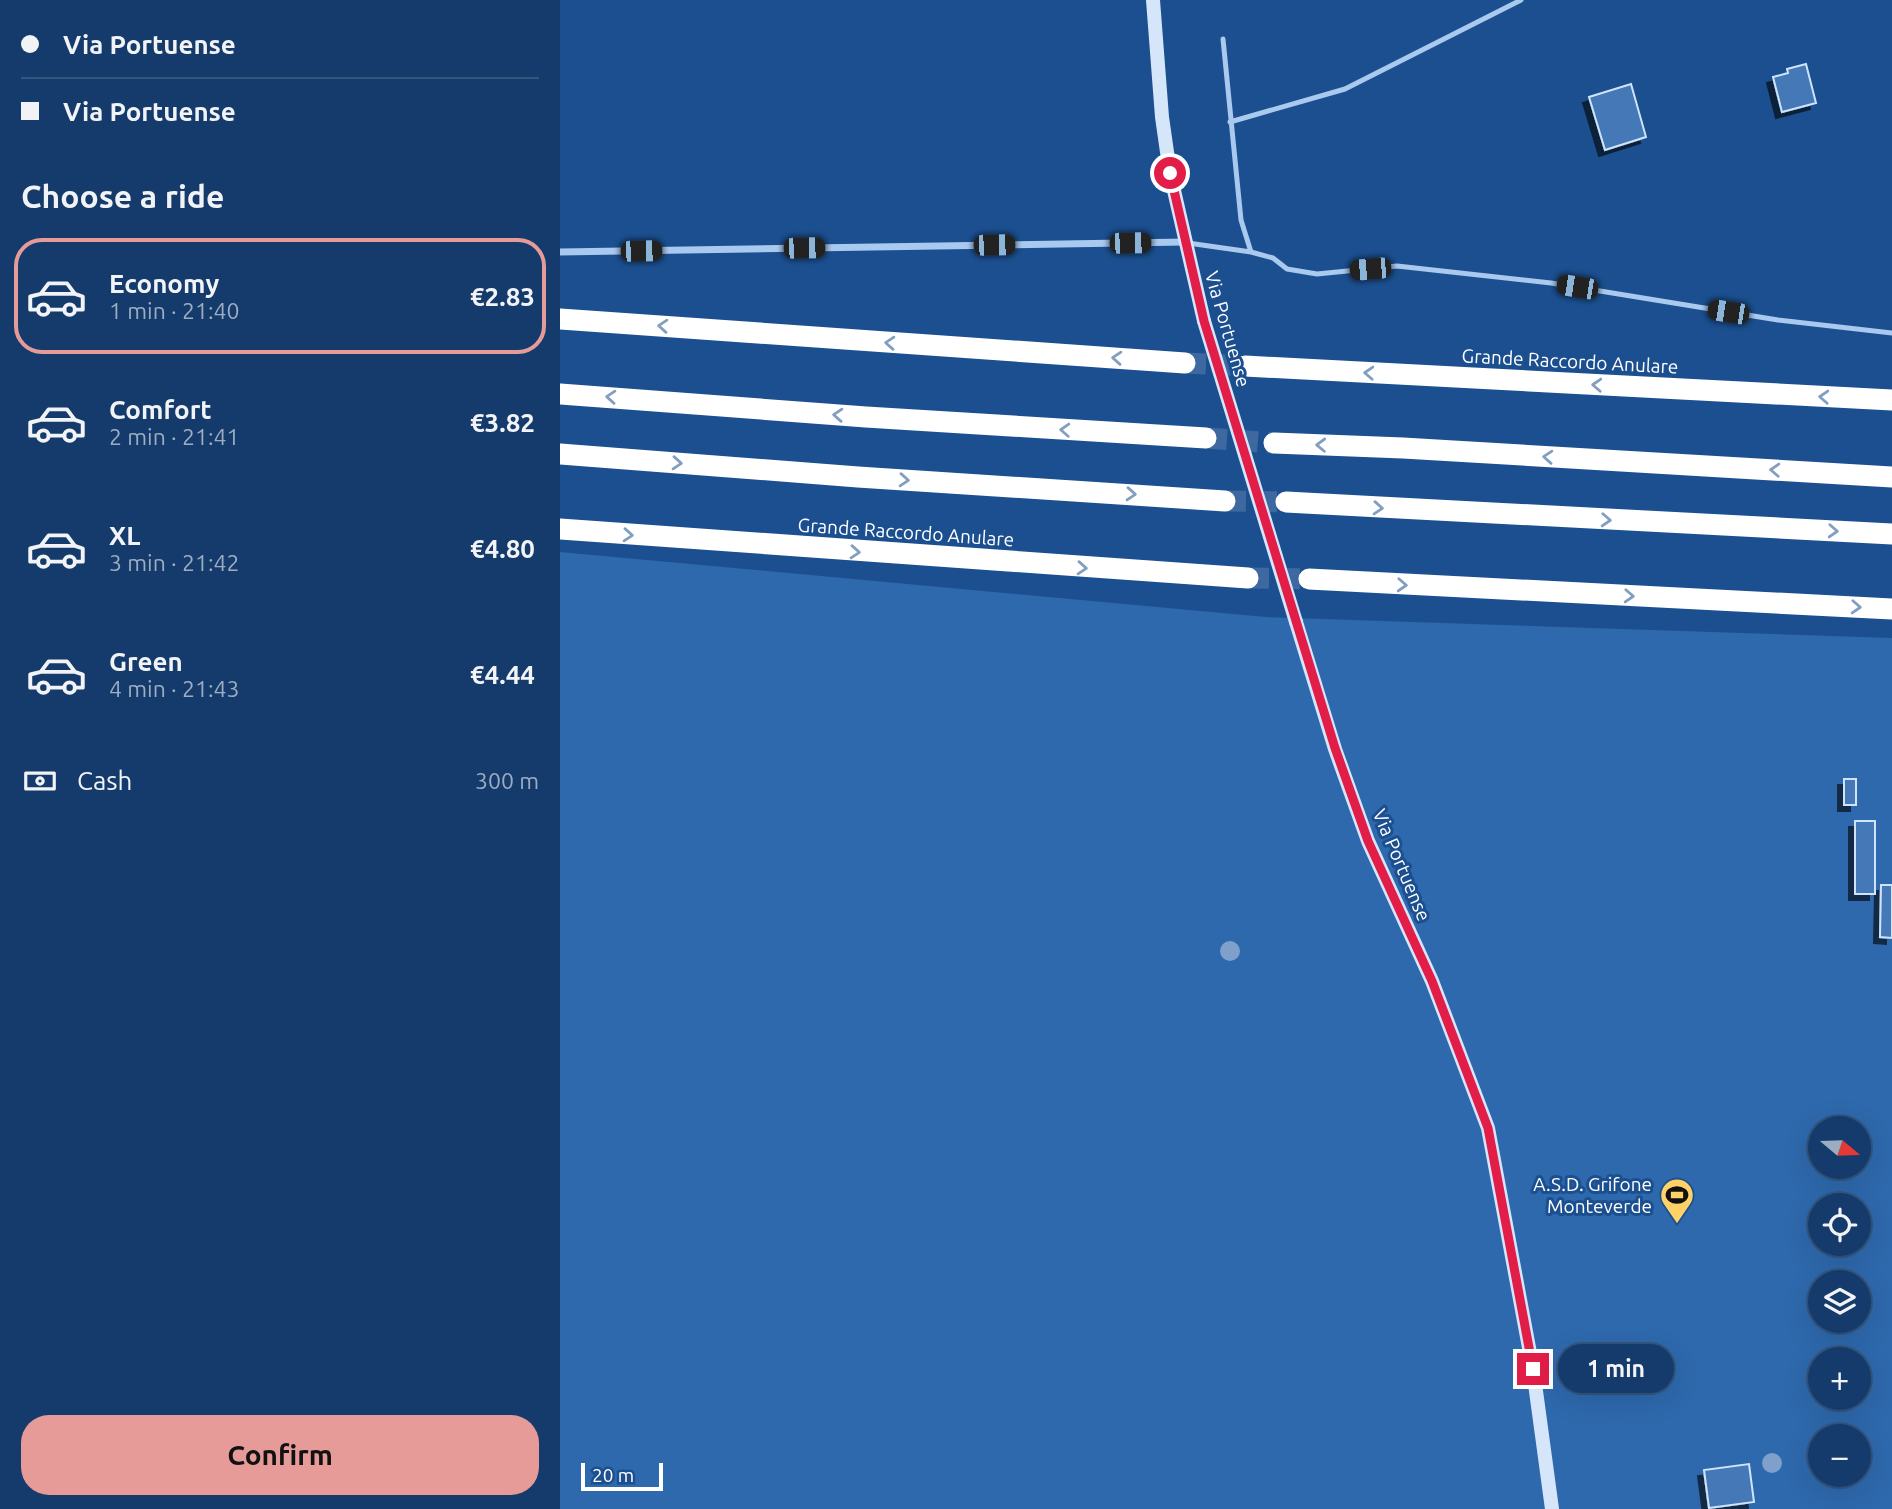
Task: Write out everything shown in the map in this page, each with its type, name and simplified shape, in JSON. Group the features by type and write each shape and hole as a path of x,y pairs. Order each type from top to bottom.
{"highway":[{"path":"560,319 1185,363"},
{"name":"Grande Raccordo Anulare","path":"1245,366 1892,400"},
{"path":"560,394 866,417 1206,438"},
{"path":"1274,443 1404,448 1892,477"},
{"path":"560,454 1225,501"},
{"path":"1286,502 1892,534"},
{"name":"Grande Raccordo Anulare","path":"560,529 1248,578"},
{"path":"1309,579 1892,609"}],"main road":[{"name":"Via Portuense","path":"1153,0 1162,117 1170,173 1204,321 1335,748 1368,841 1432,981 1488,1128 1533,1369 1552,1509"}],"street":[{"path":"560,252 1184,242"}],"lane":[{"path":"1230,122 1345,89 1521,0"},
{"path":"1223,39 1241,220 1251,252"},
{"path":"1184,242 1251,252 1273,258 1287,269 1317,274 1397,266 1551,283 1778,320 1892,332"}],"shaded area":[{"path":"560,552 1266,617 1892,638 1892,1509 560,1509"}],"building":[{"path":"1806,64 1816,103 1782,112 1773,77 1788,73 1787,69"},
{"path":"1631,84 1646,137 1605,150 1589,97"},
{"path":"1844,779 1856,779 1856,805 1844,805"},
{"path":"1855,821 1875,821 1875,894 1855,894"},
{"path":"1881,885 1892,885 1892,938 1880,937"},
{"path":"1749,1464 1754,1502 1709,1508 1704,1470"}],"tunnel":[{"path":"1185,363 1245,366"},
{"path":"1206,438 1274,443"},
{"path":"1225,501 1286,502"},
{"path":"1248,578 1309,579"}],"place":[{"name":"A.S.D. Grifone Monteverde","path":"1677,1225"}],"route":[{"path":"1170,173 1204,321 1335,748 1368,841 1432,981 1488,1128 1533,1369"}]}
